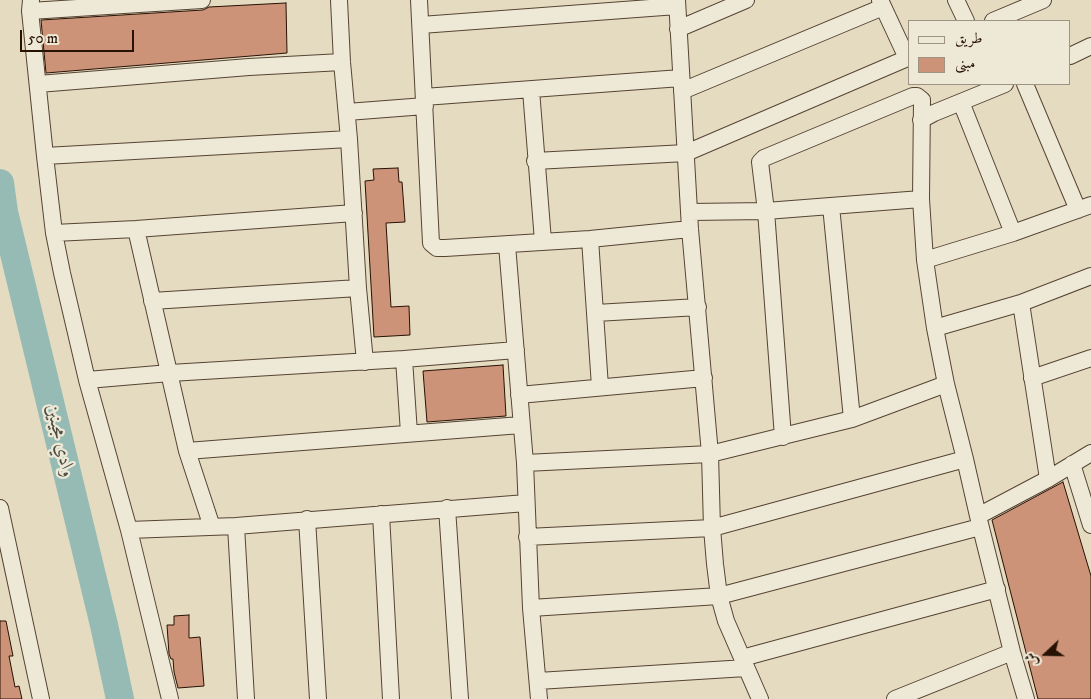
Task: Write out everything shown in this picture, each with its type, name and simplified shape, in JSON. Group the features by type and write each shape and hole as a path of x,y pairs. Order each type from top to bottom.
{"street":[{"path":"170,699 129,530 87,380 54,232 30,5 202,0"},
{"path":"339,0 358,288 365,362"},
{"path":"419,0 431,243 437,248 507,245 690,229"},
{"path":"678,29 746,0"},
{"path":"956,0 966,20"},
{"path":"996,20 1043,0"},
{"path":"421,25 677,3 690,229 710,454 712,528 718,596 726,621 760,699"},
{"path":"347,112 531,90 681,84 881,4 908,58 686,153 535,161"},
{"path":"1071,56 1089,52"},
{"path":"38,84 249,67 342,62"},
{"path":"921,120 1003,85"},
{"path":"925,260 1013,233 1085,207 1025,85"},
{"path":"531,90 535,161 543,241"},
{"path":"783,437 766,211 760,162 764,158 913,96 917,96 922,100 921,199 925,260 935,328 946,384 979,521 1012,652 1026,699"},
{"path":"961,102 1013,233"},
{"path":"45,156 349,139"},
{"path":"690,212 766,211 921,199"},
{"path":"831,206 852,419"},
{"path":"54,232 136,229 354,213"},
{"path":"136,229 187,451 212,527"},
{"path":"590,239 600,387"},
{"path":"507,245 525,463 531,608 539,699"},
{"path":"935,328 1021,302 1091,276"},
{"path":"152,301 358,288"},
{"path":"1021,302 1048,479"},
{"path":"596,313 698,307"},
{"path":"87,380 516,350"},
{"path":"1032,378 1091,358"},
{"path":"404,359 410,433"},
{"path":"519,395 704,378"},
{"path":"525,463 710,454 852,419 946,384"},
{"path":"187,451 521,425"},
{"path":"531,608 718,596 979,521 1091,453"},
{"path":"527,537 712,528 965,459"},
{"path":"1072,464 1086,492 1091,524"},
{"path":"129,530 236,526 526,503"},
{"path":"0,508 41,699"},
{"path":"448,508 460,699"},
{"path":"381,514 391,699"},
{"path":"307,519 318,699"},
{"path":"236,526 246,699"},
{"path":"538,681 744,663 997,589"},
{"path":"895,699 1012,652"}],"building":[{"path":"286,3 287,53 46,73 41,20"},
{"path":"398,168 399,182 402,182 405,222 386,223 391,307 409,306 410,335 374,337 365,181 374,180 373,169"},
{"path":"503,365 506,416 427,422 423,371"},
{"path":"1063,482 1091,576 1091,699 1038,699 992,520"},
{"path":"189,615 189,638 200,637 204,686 178,688 173,659 171,659 169,654 167,625 174,625 174,616"},
{"path":"0,621 6,621 13,656 9,656 15,687 19,686 22,699 0,699"}],"waterway":[{"name":"وادي مجينين","path":"0,183 4,212 104,625 120,699"}]}
